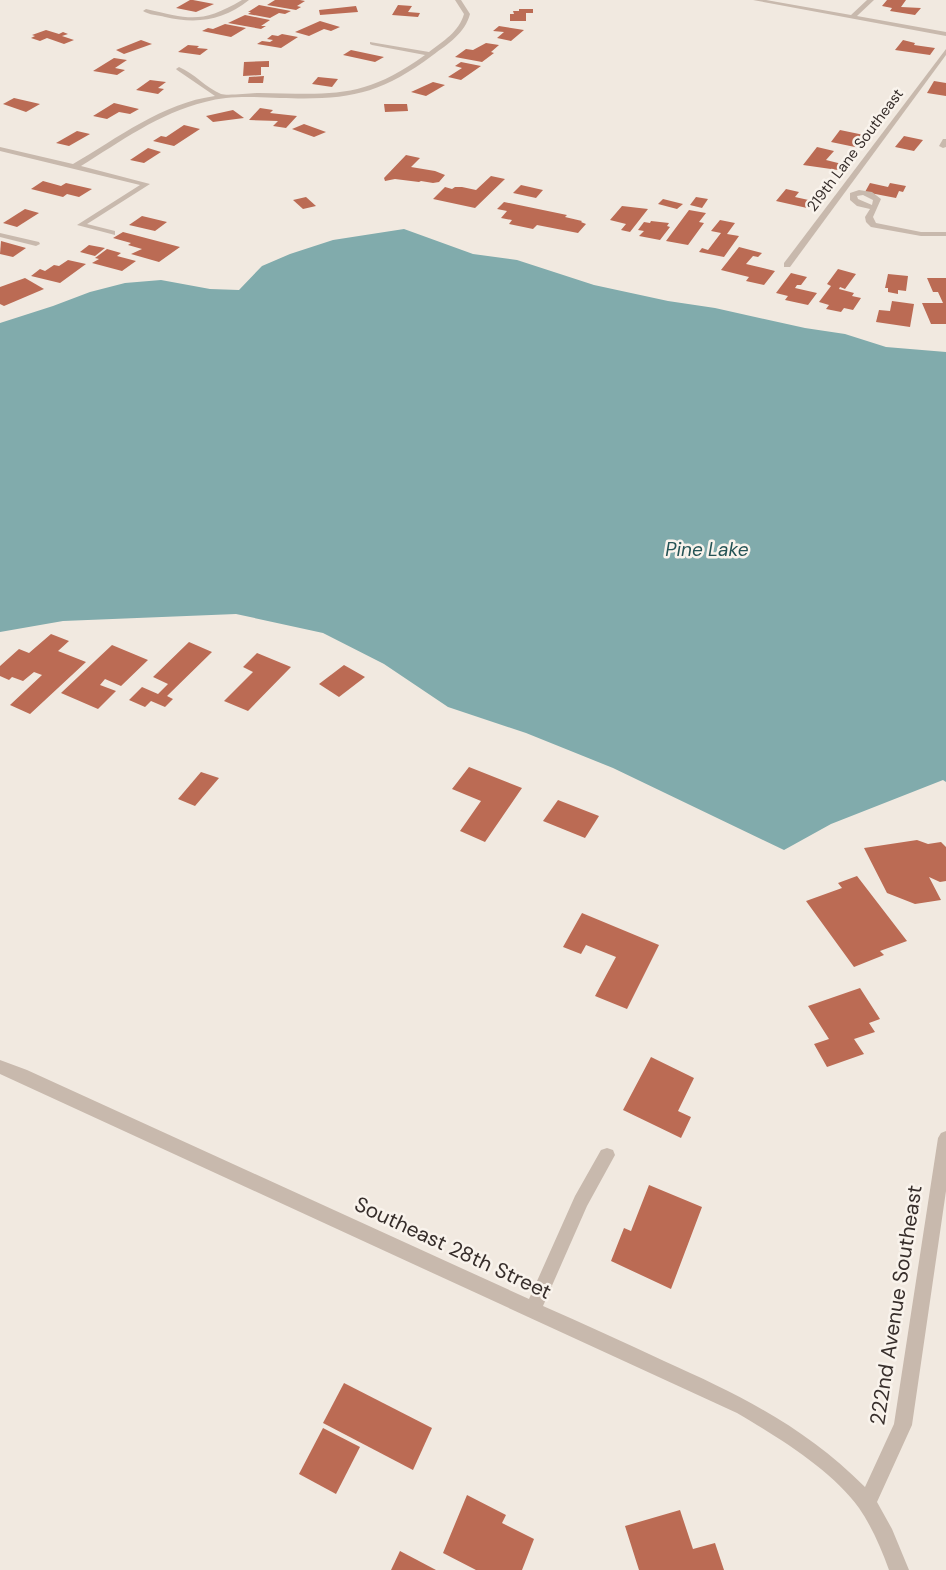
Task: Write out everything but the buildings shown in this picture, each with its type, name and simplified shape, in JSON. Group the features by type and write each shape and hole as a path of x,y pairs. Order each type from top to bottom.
{"street":[{"path":"146,11 186,19 204,19 221,14 246,0"},
{"path":"74,167 167,112 195,102 220,97 347,94 388,82 453,37 465,22 465,9 458,0"},
{"path":"756,0 828,11 946,34"},
{"path":"852,17 871,0"},
{"path":"372,43 429,54"},
{"name":"219th Lane Southeast","path":"787,264 946,51"},
{"path":"179,69 220,97"},
{"path":"0,149 146,184 81,225 112,233"},
{"path":"874,208 869,217 870,222 874,225 921,234 946,234"},
{"path":"0,235 36,244"},
{"name":"Southeast 28th Street","path":"0,1067 22,1075 726,1398 773,1423 804,1444 835,1469 867,1503 890,1546 899,1570"},
{"name":"222nd Avenue Southeast","path":"867,1503 903,1425 946,1138"},
{"path":"533,1310 581,1201 607,1155"}],"water":[{"name":"Pine Lake","path":"404,229 473,254 517,260 594,285 668,301 715,308 805,328 845,334 886,347 946,352 946,782 943,780 831,824 784,850 613,768 526,733 448,707 384,664 323,633 236,614 63,621 0,632 0,323 90,292 125,283 161,280 210,289 239,290 262,266 290,254 333,240"}]}
